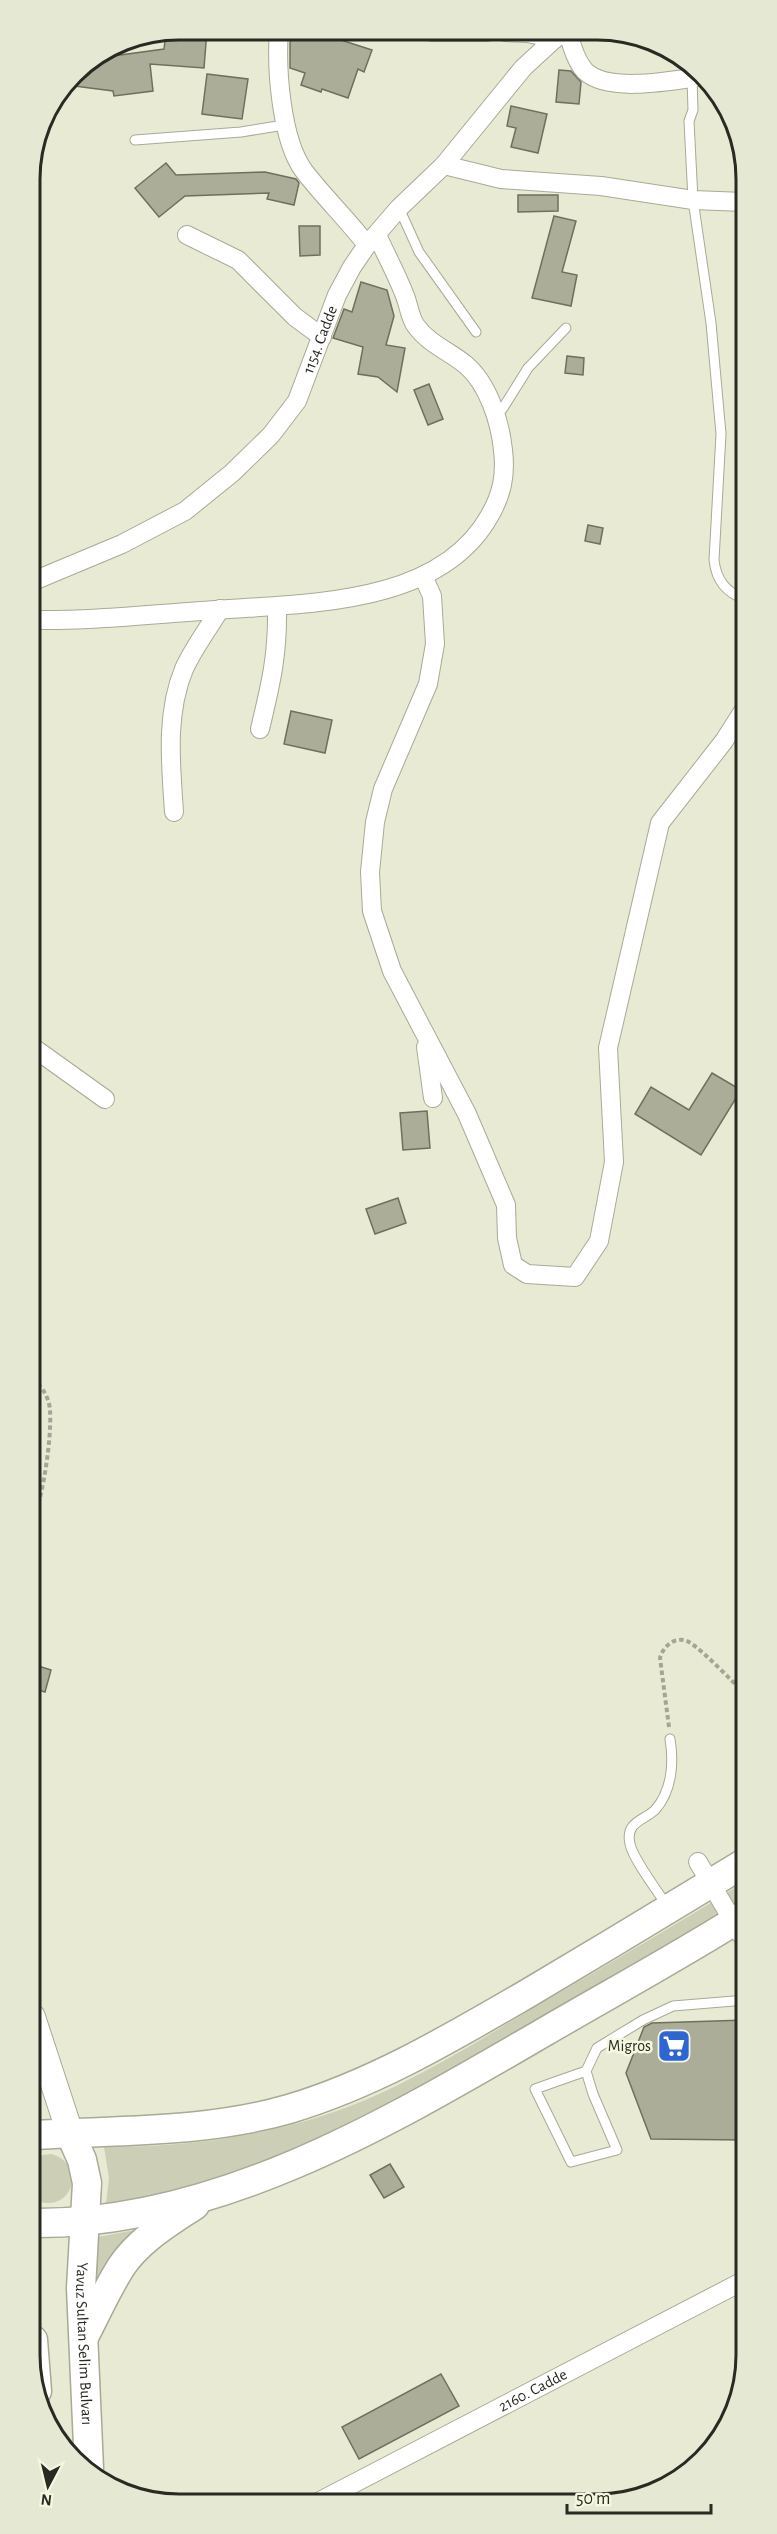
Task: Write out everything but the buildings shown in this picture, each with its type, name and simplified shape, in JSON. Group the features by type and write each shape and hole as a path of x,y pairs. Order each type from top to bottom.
{"main road":[{"path":"40,2135 156,2129 232,2122 287,2109 337,2093 434,2048 669,1909 704,1873 736,1865"},
{"path":"40,2223 84,2221 122,2216 206,2197 295,2163 448,2089 736,1926"},
{"path":"40,2042 70,2133"},
{"name":"Yavuz Sultan Selim Bulvarı","path":"70,2133 86,2173 83,2338 89,2460"},
{"path":"83,2338 122,2266 133,2252 156,2231 206,2197"}],"street":[{"path":"41,620 71,621 220,609 278,607 373,592 423,576 461,552 481,531 504,485 503,450 495,417 484,387 466,365 427,339 414,324 405,296 372,240 303,170 293,151 284,125 279,40"},
{"name":"1154. Cadde","path":"41,577 122,544 185,511 232,473 271,435 297,401 337,296 352,267 399,208 444,165 523,68 555,40"},
{"path":"565,40 586,71 598,79 625,84 692,78"},
{"path":"444,165 501,179 601,186 693,200 736,203"},
{"path":"187,235 238,260 295,317 322,337"},
{"path":"423,576 432,596 435,644 428,684 383,789 375,822 370,872 372,911 392,971 467,1114 506,1205 507,1238 513,1265 526,1274 575,1277 599,1241 614,1162 608,1048 660,823 736,722"},
{"path":"260,729 274,672 278,640 278,607"},
{"path":"174,812 170,748 173,701 184,668 220,609"},
{"path":"420,1024 429,1060 433,1098"},
{"path":"41,1053 105,1099"},
{"path":"704,1873 736,1918"},
{"name":"2160. Cadde","path":"333,2494 736,2285"}],"lane":[{"path":"697,82 689,121 693,200 711,323 721,434 715,568 726,589 736,594"},
{"path":"135,140 241,132 284,125"},
{"path":"399,208 419,252 476,332"},
{"path":"495,417 528,368 566,328"},
{"path":"669,1909 632,1849 629,1835 634,1823 654,1810 668,1787 673,1762 670,1739"},
{"path":"586,2071 535,2090 571,2162 617,2150 593,2094 586,2071 597,2048 643,2020 673,2006 736,2001"}],"path":[{"path":"40,1385 50,1409 48,1451 40,1493"},
{"path":"670,1739 660,1658 669,1644 682,1640 689,1642 736,1685"}],"green space":[{"path":"736,1887 736,1904 726,1910 434,2080 313,2140 225,2176 173,2191 106,2204 109,2178 104,2147 218,2140 291,2125 363,2101 457,2054"},
{"path":"51,2154 63,2160 70,2168 72,2178 70,2188 57,2202 40,2201 40,2156"},
{"path":"151,2227 96,2298 98,2237"}],"place":[{"name":"Migros","path":"674,2046"}]}
